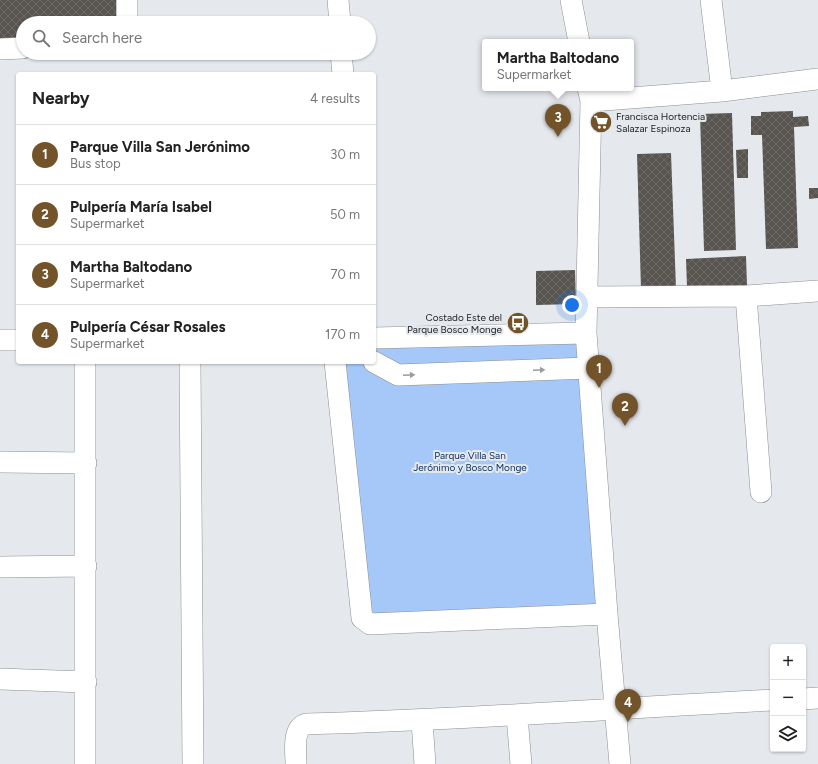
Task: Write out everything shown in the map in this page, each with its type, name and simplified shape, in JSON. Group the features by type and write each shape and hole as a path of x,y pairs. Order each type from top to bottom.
{"street":[{"path":"127,0 127,16"},
{"path":"338,0 339,16"},
{"path":"571,0 578,39"},
{"path":"711,0 722,90"},
{"path":"0,49 16,48"},
{"path":"342,60 343,72"},
{"path":"620,764 586,333 590,95 722,90 818,79"},
{"path":"587,297 746,296 818,291"},
{"path":"746,296 761,492"},
{"path":"376,338 586,333"},
{"path":"0,340 16,340"},
{"path":"376,363 398,375 588,368"},
{"path":"85,364 86,764"},
{"path":"190,364 193,764"},
{"path":"335,364 362,618 366,622 370,624 607,614"},
{"path":"0,462 86,464"},
{"path":"0,568 86,566"},
{"path":"0,679 86,682"},
{"path":"806,699 818,698"},
{"path":"296,764 297,730 300,725 306,724 422,721 517,716 616,708 770,700"},
{"path":"517,716 521,764"},
{"path":"422,721 426,764"}],"green space":[{"name":"Parque Villa San Jerónimo y Bosco Monge","path":"586,333 607,614 370,624 335,364 376,364 376,338"}],"building":[{"path":"0,0 117,0 116,16 16,16 16,41 0,41"},
{"path":"793,111 793,117 808,116 809,126 794,127 798,248 766,249 762,135 751,135 751,116 761,116 761,112"},
{"path":"732,113 736,250 704,251 700,114"},
{"path":"748,149 748,178 737,178 736,150"},
{"path":"671,153 676,288 641,289 637,154"},
{"path":"809,188 818,188 818,198 809,199"},
{"path":"746,256 747,285 687,287 686,259"},
{"path":"575,270 576,304 536,305 536,271"}],"place":[{"name":"Francisca Hortencia Salazar Espinoza","path":"601,122"},
{"name":"Martha Baltodano","path":"558,137"},
{"name":"Costado Este del Parque Bosco Monge","path":"518,323"},
{"name":"Parque Villa San Jerónimo","path":"599,388"},
{"name":"Pulpería María Isabel","path":"625,426"},
{"name":"Pulpería César Rosales","path":"628,722"}]}
